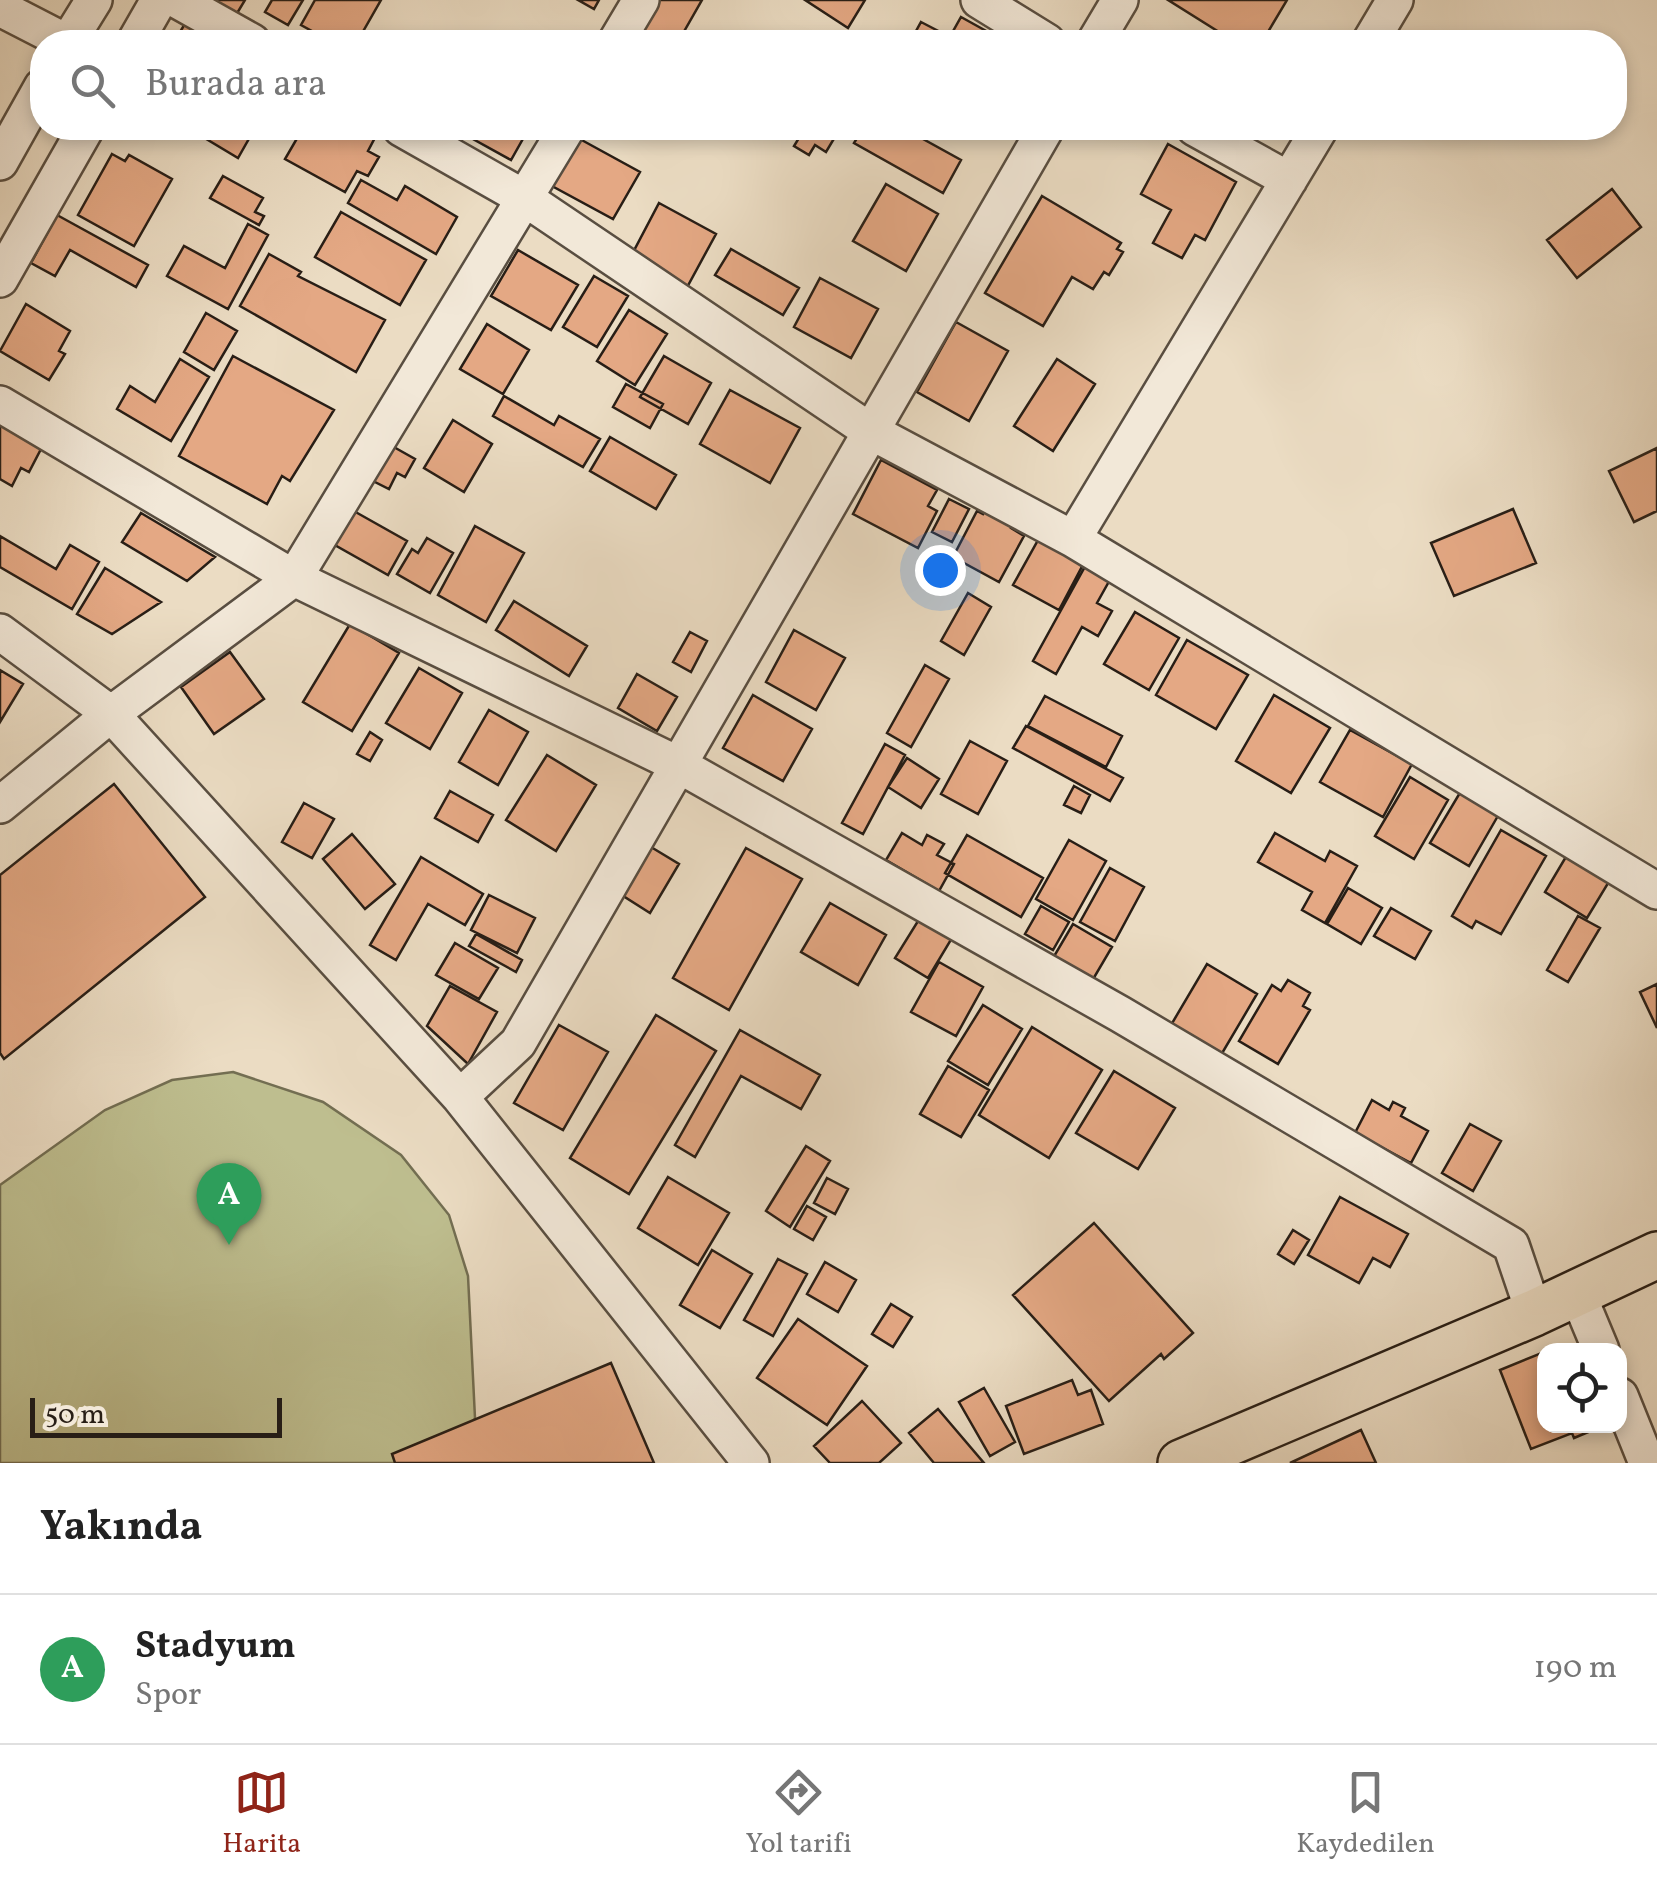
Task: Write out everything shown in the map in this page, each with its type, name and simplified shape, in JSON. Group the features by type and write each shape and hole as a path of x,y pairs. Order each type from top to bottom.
{"main road":[{"path":"1181,1463 1534,1313 1657,1255"}],"street":[{"path":"75,30 94,0"},
{"path":"142,30 159,0"},
{"path":"177,0 231,30"},
{"path":"623,30 641,0"},
{"path":"979,0 1028,30"},
{"path":"1102,30 1120,0"},
{"path":"1377,30 1395,0"},
{"path":"0,8 43,30"},
{"path":"0,162 30,108"},
{"path":"5,257 78,140"},
{"path":"422,140 526,198 870,431 1073,539 1657,891"},
{"path":"0,806 111,714 294,578 560,140"},
{"path":"460,1096 518,1043 1039,140"},
{"path":"1217,140 1289,180"},
{"path":"1073,539 1313,140"},
{"path":"0,404 294,578 677,764 1120,1014 1512,1245 1534,1313"},
{"path":"0,632 111,714 460,1096 752,1463"},
{"path":"1576,1290 1598,1343"},
{"path":"1627,1413 1647,1463"}],"green space":[{"path":"233,1072 323,1102 401,1155 449,1215 468,1276 475,1418 454,1463 0,1463 0,1185 105,1110 172,1080"}],"building":[{"path":"209,0 245,0 236,15"},
{"path":"272,0 303,0 288,25 265,12"},
{"path":"315,0 381,0 364,30 310,30 301,25"},
{"path":"578,0 599,0 594,9"},
{"path":"650,0 702,0 685,30 633,30"},
{"path":"805,0 865,0 848,28"},
{"path":"1168,0 1287,0 1269,30 1216,30"},
{"path":"961,17 984,30 954,30"},
{"path":"186,22 200,30 181,30"},
{"path":"921,22 936,30 917,30"},
{"path":"208,140 248,140 238,158"},
{"path":"296,140 374,140 368,151 379,157 368,176 357,171 345,192 285,159"},
{"path":"475,140 522,140 511,160"},
{"path":"577,140 640,172 613,219 552,186"},
{"path":"798,140 833,140 826,152 815,145 809,155 794,146"},
{"path":"925,140 961,160 943,193 854,143"},
{"path":"1168,144 1236,182 1205,240 1195,235 1182,258 1153,243 1171,210 1141,194"},
{"path":"112,154 125,161 129,155 172,179 134,246 78,215"},
{"path":"223,176 263,198 255,212 264,216 259,225 210,198"},
{"path":"361,180 397,200 405,186 457,217 436,254 348,203"},
{"path":"886,184 938,214 906,271 853,241"},
{"path":"1612,189 1641,227 1577,278 1547,240"},
{"path":"1042,196 1121,243 1117,249 1123,252 1109,275 1104,272 1093,289 1072,277 1043,326 985,293"},
{"path":"659,203 716,234 685,291 629,260"},
{"path":"341,212 426,260 400,305 315,257"},
{"path":"57,215 148,265 136,287 70,250 55,276 31,263"},
{"path":"248,224 268,235 228,309 167,276 184,246 225,268"},
{"path":"731,249 799,288 783,315 715,275"},
{"path":"518,250 578,285 551,330 491,296"},
{"path":"269,254 301,272 298,276 385,320 356,372 240,306"},
{"path":"594,276 628,296 597,347 563,327"},
{"path":"820,278 878,309 851,358 794,327"},
{"path":"26,304 70,331 59,351 65,354 49,380 0,351"},
{"path":"629,310 667,334 635,385 597,361"},
{"path":"206,313 237,331 214,370 184,352"},
{"path":"956,322 1008,351 969,421 917,392"},
{"path":"487,324 529,350 503,394 460,369"},
{"path":"233,356 334,410 290,481 282,476 267,504 179,456"},
{"path":"664,356 711,383 688,424 640,397"},
{"path":"180,359 209,377 171,441 117,409 130,386 155,402"},
{"path":"1057,359 1095,384 1053,451 1014,426"},
{"path":"626,384 663,404 650,428 613,407"},
{"path":"730,390 800,428 770,483 700,444"},
{"path":"504,396 554,425 559,416 600,439 583,467 493,416"},
{"path":"0,418 26,432 23,438 42,447 29,472 21,468 12,486 0,479"},
{"path":"453,420 492,444 464,492 424,468"},
{"path":"610,437 676,475 656,509 590,471"},
{"path":"392,446 415,459 405,477 397,473 389,489 373,481"},
{"path":"1657,448 1657,511 1634,522 1609,471"},
{"path":"881,460 937,490 928,506 937,511 918,548 853,514"},
{"path":"949,499 969,509 952,542 932,532"},
{"path":"989,503 1016,517 1011,528 1024,536 999,582 953,557 977,511 983,514"},
{"path":"1513,509 1536,563 1454,596 1431,543"},
{"path":"352,510 407,541 388,575 333,544"},
{"path":"141,513 215,557 187,581 122,542"},
{"path":"475,526 524,553 486,622 438,595"},
{"path":"1042,533 1087,557 1059,610 1013,585"},
{"path":"0,536 56,569 70,545 99,562 72,609 0,567"},
{"path":"427,538 453,553 430,593 397,574 412,549 418,553"},
{"path":"1087,563 1112,576 1097,603 1112,611 1098,636 1082,627 1056,674 1033,661"},
{"path":"105,568 161,602 112,634 77,614"},
{"path":"968,593 991,607 964,655 941,641"},
{"path":"514,601 587,646 569,676 496,630"},
{"path":"1135,612 1179,638 1149,690 1104,664"},
{"path":"350,624 399,653 352,731 303,702"},
{"path":"794,630 845,658 816,710 766,682"},
{"path":"690,632 707,641 691,672 673,662"},
{"path":"1187,640 1248,675 1216,729 1156,695"},
{"path":"230,652 264,699 214,734 181,687"},
{"path":"925,665 949,679 911,747 887,733"},
{"path":"419,668 462,693 430,749 386,723"},
{"path":"0,670 23,684 0,722"},
{"path":"637,674 677,697 657,731 618,708"},
{"path":"753,695 812,729 783,781 723,748"},
{"path":"1274,695 1330,728 1291,793 1236,761"},
{"path":"1045,696 1122,736 1106,767 1028,726"},
{"path":"489,710 528,732 498,785 459,762"},
{"path":"1026,726 1123,778 1110,801 1013,748"},
{"path":"1350,730 1412,764 1383,817 1320,782"},
{"path":"370,732 382,740 370,761 357,754"},
{"path":"970,741 1007,761 978,814 941,794"},
{"path":"885,744 905,755 863,834 842,823"},
{"path":"547,755 596,785 556,851 506,820"},
{"path":"907,758 939,779 921,808 888,787"},
{"path":"1410,777 1448,800 1414,859 1375,836"},
{"path":"114,784 205,897 4,1059 0,1053 0,875"},
{"path":"1074,786 1090,795 1081,813 1064,805"},
{"path":"450,791 493,815 478,842 435,818"},
{"path":"1461,791 1499,814 1469,866 1430,843"},
{"path":"304,803 334,819 312,858 282,842"},
{"path":"1501,830 1546,856 1501,934 1476,921 1472,928 1452,916"},
{"path":"902,833 922,845 927,835 944,844 937,855 954,864 939,891 886,860"},
{"path":"1275,833 1325,861 1330,851 1357,866 1325,923 1302,910 1312,892 1258,862"},
{"path":"352,834 395,884 365,909 323,859"},
{"path":"967,835 1043,878 1021,917 945,873"},
{"path":"1069,840 1106,861 1073,920 1036,899"},
{"path":"646,844 679,864 650,913 617,892"},
{"path":"746,848 802,879 729,1010 673,978"},
{"path":"1570,850 1613,875 1587,918 1545,892"},
{"path":"421,857 483,894 465,925 428,904 396,960 370,945"},
{"path":"1110,868 1144,887 1115,941 1080,922"},
{"path":"1348,888 1382,908 1361,944 1327,924"},
{"path":"489,895 535,918 517,953 471,930"},
{"path":"830,903 886,935 858,985 801,952"},
{"path":"1041,906 1069,922 1053,950 1025,934"},
{"path":"1391,908 1431,931 1415,959 1374,936"},
{"path":"923,913 955,933 928,978 895,958"},
{"path":"1578,916 1600,928 1568,982 1547,970"},
{"path":"1073,924 1112,947 1092,981 1053,958"},
{"path":"476,934 522,960 516,972 469,946"},
{"path":"455,943 498,968 479,999 436,975"},
{"path":"939,962 983,987 956,1036 911,1012"},
{"path":"1207,964 1257,994 1221,1055 1171,1025"},
{"path":"1288,980 1310,993 1303,1006 1310,1010 1278,1064 1239,1041 1272,985 1281,991"},
{"path":"1657,984 1657,1028 1640,992"},
{"path":"450,986 497,1012 468,1064 427,1026"},
{"path":"983,1005 1022,1029 988,1085 948,1061"},
{"path":"656,1015 716,1051 629,1194 570,1158"},
{"path":"559,1025 608,1052 563,1130 514,1103"},
{"path":"1032,1027 1102,1070 1049,1158 979,1115"},
{"path":"740,1030 820,1075 801,1109 741,1076 695,1157 675,1145"},
{"path":"948,1066 989,1090 961,1137 920,1114"},
{"path":"1114,1071 1175,1108 1138,1169 1076,1133"},
{"path":"1372,1100 1389,1110 1393,1102 1405,1108 1401,1116 1428,1131 1411,1163 1355,1133"},
{"path":"1470,1124 1501,1141 1473,1191 1442,1173"},
{"path":"806,1146 830,1161 790,1227 766,1211"},
{"path":"668,1177 729,1213 698,1265 638,1228"},
{"path":"827,1178 848,1189 835,1214 814,1203"},
{"path":"1340,1197 1408,1234 1390,1267 1373,1258 1359,1283 1308,1255"},
{"path":"807,1206 826,1217 813,1240 794,1229"},
{"path":"1094,1223 1193,1333 1164,1359 1161,1354 1109,1401 1013,1295"},
{"path":"1293,1230 1309,1240 1294,1264 1278,1254"},
{"path":"712,1250 752,1274 720,1328 680,1305"},
{"path":"778,1259 807,1274 773,1336 744,1320"},
{"path":"825,1262 856,1280 838,1312 807,1294"},
{"path":"891,1304 912,1317 893,1347 872,1334"},
{"path":"798,1319 867,1366 827,1425 757,1378"},
{"path":"1537,1355 1537,1433 1572,1433 1531,1449 1500,1370"},
{"path":"611,1363 654,1463 395,1463 392,1454"},
{"path":"1072,1380 1078,1395 1091,1390 1103,1424 1024,1454 1006,1406"},
{"path":"984,1388 1015,1442 990,1456 959,1402"},
{"path":"862,1401 901,1443 879,1463 830,1463 814,1446"},
{"path":"938,1409 984,1463 934,1463 909,1433"},
{"path":"1361,1430 1376,1463 1290,1463"}],"place":[{"name":"Stadyum","path":"229,1245"}]}
